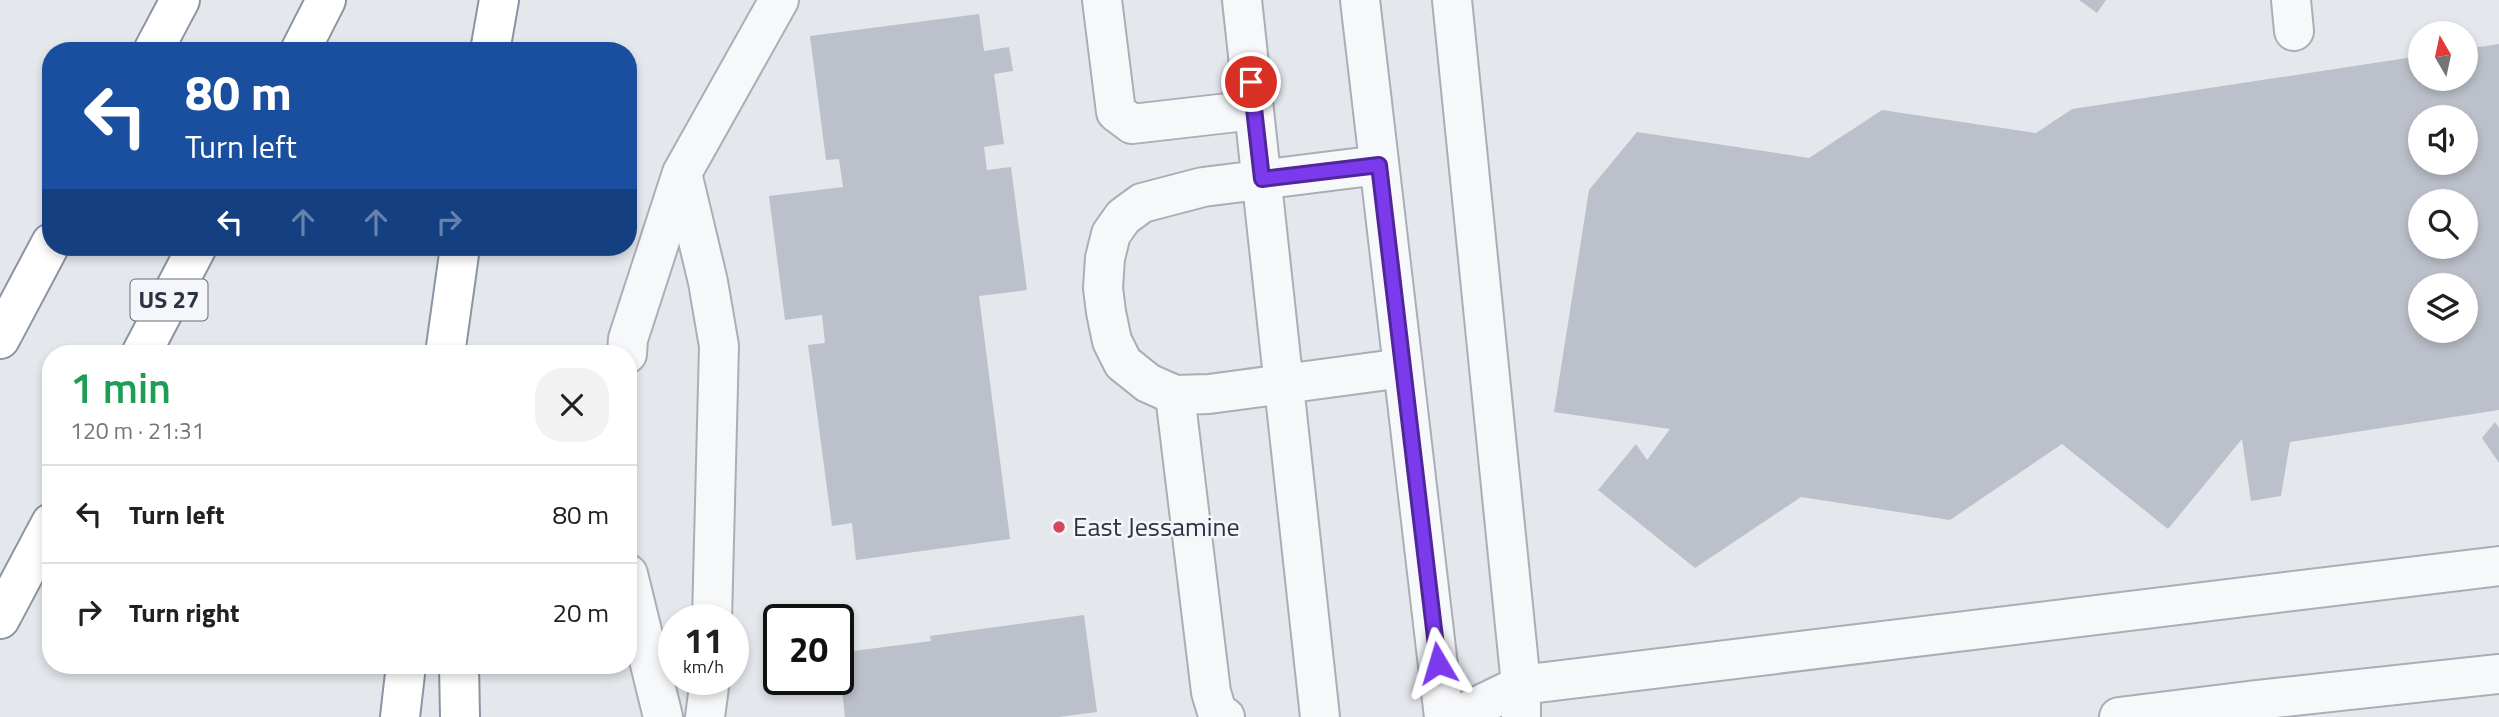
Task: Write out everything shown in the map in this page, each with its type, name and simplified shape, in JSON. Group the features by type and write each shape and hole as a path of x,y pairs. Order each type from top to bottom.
{"highway":[{"path":"158,42 180,0"},
{"path":"305,42 326,0"},
{"path":"492,42 499,0"},
{"path":"0,339 44,256"},
{"name":"US 27","path":"146,345 192,256"},
{"path":"446,345 459,256"},
{"path":"453,297 454,345"},
{"path":"0,619 42,540"},
{"path":"400,717 405,674"},
{"path":"459,674 460,717"}],"street":[{"path":"628,345 682,173 779,0"},
{"path":"1102,0 1116,112 1132,124 1254,110"},
{"path":"1242,0 1320,717"},
{"path":"1360,0 1444,717"},
{"path":"1452,0 1521,701"},
{"path":"1379,165 1203,187 1142,203 1123,217 1111,234 1105,258 1103,288 1112,341 1123,363 1148,383 1175,395 1209,394 1403,368"},
{"path":"682,173 708,282 719,346 712,604"},
{"path":"1175,395 1212,692 1217,712 1224,717"},
{"path":"1455,717 1521,701 2499,566"},
{"path":"637,611 663,717"},
{"path":"2119,717 2499,674"},
{"path":"705,717 708,695"}],"building":[{"path":"2079,0 2106,0 2097,13"},
{"path":"979,14 984,51 1009,47 1013,71 994,74 1004,144 984,147 987,170 1011,167 1027,290 979,296 1010,539 856,560 852,523 832,526 808,345 825,343 822,315 785,320 769,196 843,187 839,159 826,160 810,36"},
{"path":"2499,44 2499,410 2290,442 2281,496 2251,501 2242,439 2168,529 2062,444 1950,520 1801,497 1695,568 1598,490 1636,444 1647,460 1670,429 1554,412 1589,190 1637,132 1809,158 1882,110 2036,133 2072,109 2408,58 2408,91 2478,91 2478,47"},
{"path":"2495,422 2499,428 2499,463 2482,438"},
{"path":"1084,615 1097,712 1058,717 845,717 843,695 854,695 854,651 931,641 930,636"}],"place":[{"name":"East Jessamine","path":"1059,527"}],"route":[{"path":"1251,82 1262,179 1379,165 1438,663"}]}
